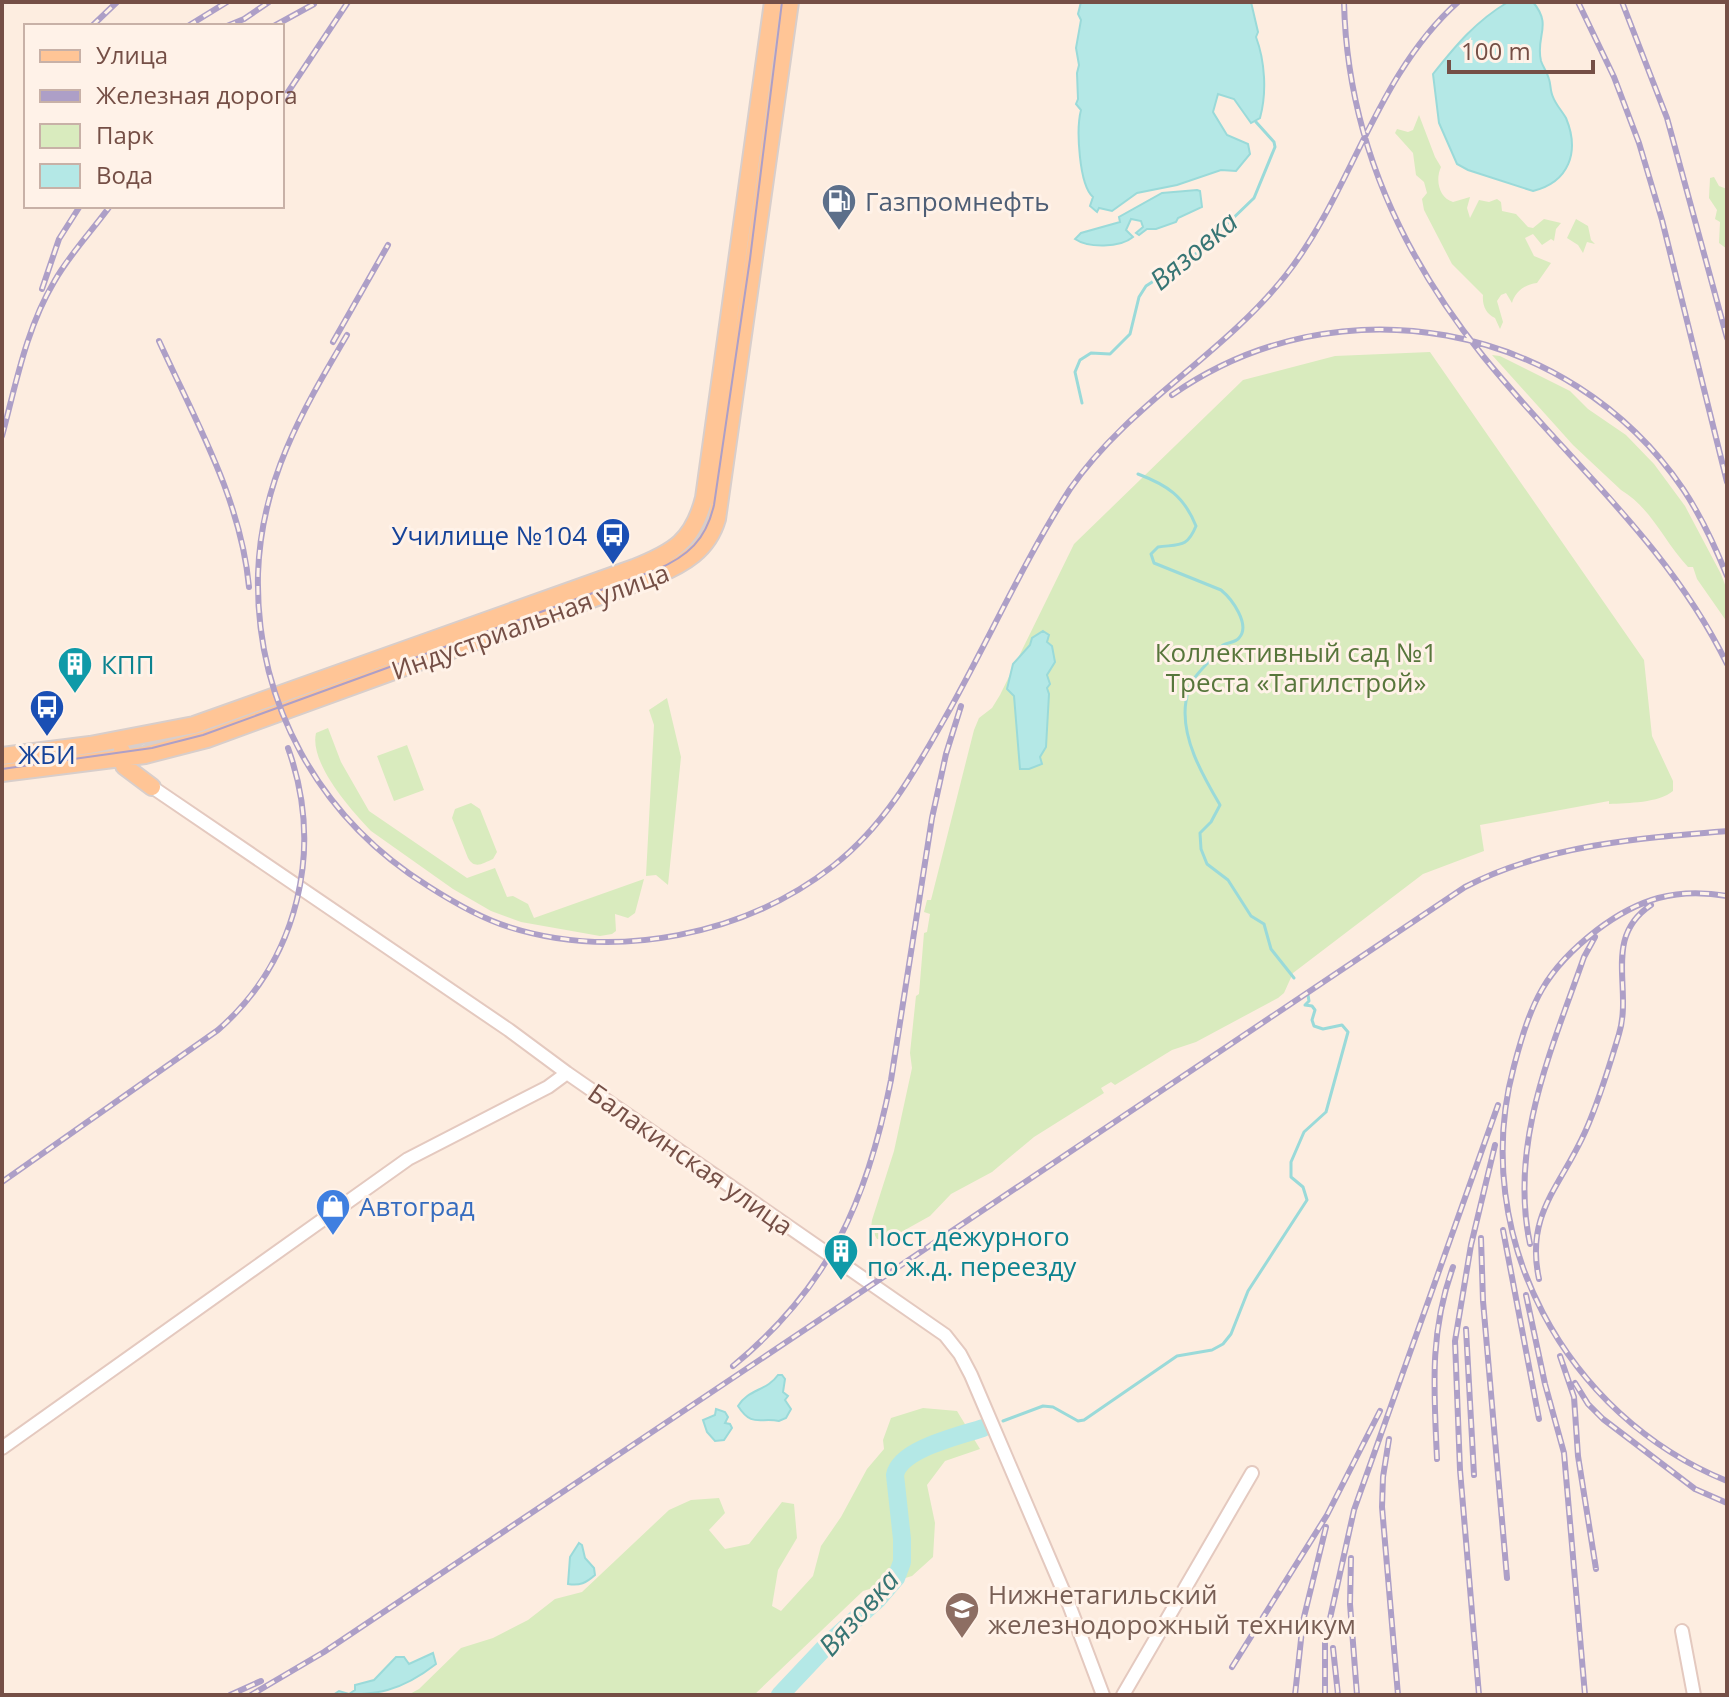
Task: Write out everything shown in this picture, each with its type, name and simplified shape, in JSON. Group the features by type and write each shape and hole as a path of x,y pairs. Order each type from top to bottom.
{"main road":[{"name":"Индустриальная улица","path":"2,756 150,735 222,716 634,568 662,556 688,537 697,522 704,498 773,2"},
{"name":"Индустриальная улица","path":"2,773 145,755 226,733 601,597 678,566 703,548 717,519 790,2"},
{"path":"150,735 126,743 121,758 130,772 152,787"},
{"path":"145,755 145,771 152,787"}],"street":[{"name":"Балакинская улица","path":"152,787 509,1030 871,1285 937,1328 953,1343 994,1429 1088,1651 1103,1695"},
{"path":"2,1448 408,1159 548,1087 567,1073"},
{"path":"1123,1695 1252,1473"},
{"path":"1682,1631 1694,1695"}],"green space":[{"path":"1419,115 1441,167 1438,183 1441,193 1453,202 1470,197 1467,208 1470,218 1479,200 1489,202 1497,199 1501,202 1502,211 1516,214 1528,227 1533,228 1544,219 1561,223 1556,229 1554,241 1551,239 1542,245 1533,234 1525,238 1534,256 1551,263 1537,283 1521,289 1512,303 1506,293 1501,295 1497,301 1503,322 1500,329 1495,318 1485,309 1483,295 1452,264 1424,210 1422,199 1427,193 1424,182 1416,175 1413,153 1395,133 1397,129 1413,130"},
{"path":"1714,177 1719,186 1727,189 1727,249 1719,243 1720,222 1715,219 1717,210 1709,198 1710,178"},
{"path":"1576,219 1588,226 1595,244 1587,242 1583,253 1578,245 1567,238"},
{"name":"Коллективный сад №1 Треста «Тагилстрой»","path":"1430,352 1644,660 1652,736 1673,781 1673,791 1652,800 1609,804 1609,801 1480,825 1484,851 1423,874 1293,973 1284,993 1278,998 1196,1042 1172,1050 1115,1085 1111,1082 1101,1088 1104,1093 1034,1137 992,1172 951,1194 930,1216 887,1240 877,1239 871,1228 872,1220 894,1151 912,1068 910,1053 916,996 919,994 924,933 927,932 930,914 924,912 927,900 931,900 974,730 979,718 992,708 1000,695 1074,544 1243,380 1335,356"},
{"path":"1492,355 1500,356 1570,391 1588,409 1626,435 1654,464 1685,506 1721,574 1727,590 1727,622 1697,579 1693,567 1688,567 1679,557 1641,506 1573,445"},
{"path":"667,698 681,757 668,885 656,875 646,876 654,725 649,710"},
{"path":"328,728 341,762 369,811 467,878 495,868 507,897 513,896 528,904 534,918 644,879 635,913 628,918 615,914 616,931 600,936 521,922 491,911 453,889 371,831 343,799 325,772 316,745 316,733"},
{"path":"407,745 424,790 394,801 377,756"},
{"path":"471,803 480,809 497,852 493,859 479,864 473,864 468,858 452,818 455,809"},
{"path":"923,1408 957,1411 980,1449 945,1461 927,1485 935,1523 933,1557 912,1576 863,1591 754,1695 408,1695 419,1689 461,1648 493,1638 528,1620 555,1599 582,1592 669,1510 691,1500 719,1498 725,1513 709,1530 725,1549 749,1544 782,1502 794,1504 797,1538 778,1570 772,1606 781,1611 813,1576 821,1546 867,1469 884,1449 883,1440 891,1418"}],"water":[{"path":"1081,2 1251,2 1264,77 1260,118 1251,123 1234,99 1218,94 1213,112 1227,135 1248,144 1250,154 1236,171 1221,170 1177,185 1137,193 1112,211 1099,208 1097,212 1090,206 1093,197 1088,191 1082,169 1079,143 1081,110 1076,104 1079,65 1076,48"},
{"path":"1508,2 1533,2 1539,10 1543,25 1541,61 1554,100 1566,118 1572,142 1563,173 1545,187 1533,191 1457,164 1439,123 1433,74 1467,34"},
{"path":"1200,191 1202,207 1178,218 1176,222 1147,229 1139,235 1136,233 1143,227 1141,221 1131,219 1126,230 1133,237 1112,245 1088,244 1075,239 1081,233 1120,222 1119,217 1162,193"},
{"path":"1043,631 1049,635 1047,642 1052,646 1055,662 1047,675 1050,684 1047,688 1046,747 1040,757 1042,764 1020,769 1014,696 1007,689 1013,664 1030,645 1032,638"},
{"path":"778,1375 785,1379 783,1392 788,1396 785,1400 791,1409 786,1418 779,1421 757,1420 743,1413 738,1406 742,1400"},
{"path":"716,1409 725,1412 728,1417 725,1423 732,1428 724,1440 715,1441 707,1432 703,1420 715,1415"},
{"path":"579,1543 595,1575 583,1583 568,1584 570,1557"},
{"path":"433,1653 436,1664 411,1681 375,1693 333,1695 339,1691 349,1694 355,1690 355,1685 374,1680 396,1657 404,1657 409,1664"}],"waterway":[{"name":"Вязовка","path":"1082,403 1075,372 1080,360 1091,353 1110,354 1130,334 1139,297 1146,286 1197,253 1254,198 1275,147 1256,122"},
{"name":"Вязовка","path":"1138,474 1158,483 1180,499 1196,526 1186,542 1158,547 1151,554 1154,563 1221,590 1235,606 1241,619 1243,626 1239,638 1222,646 1197,675 1186,701 1186,728 1190,742 1200,769 1220,805 1211,822 1200,833 1201,849 1207,864 1228,880 1251,916 1264,924 1271,949 1294,978"},
{"path":"1003,1421 1043,1406 1053,1407 1078,1421 1084,1420 1177,1356 1212,1350 1223,1344 1231,1334 1248,1291 1307,1200 1303,1187 1291,1177 1291,1162 1304,1132 1326,1112 1348,1032 1342,1025 1323,1029 1314,1026 1315,1010 1305,1005 1309,1001 1308,995"},
{"name":"Вязовка","path":"780,1695 896,1578 902,1562 895,1475 899,1466 907,1458 932,1445 983,1428"}],"tram line":[{"path":"2,769 152,748 203,735 656,570 686,553 701,537 714,505 750,259 782,2"}],"railway":[{"path":"94,24 117,2"},
{"path":"191,24 227,2"},
{"path":"232,24 269,2"},
{"path":"284,98 348,2"},
{"path":"1344,2 1347,51 1367,146 1403,234 1427,276 1483,356 1614,503 1676,579 1727,664"},
{"path":"347,335 286,449 275,478 261,540 258,574 260,622 268,668 282,711 301,753 355,827 389,858 437,892 488,919 550,937 592,942 635,941 720,925 798,890 852,850 885,813 938,731 1038,542 1070,489 1120,431 1234,330 1286,275 1329,207 1406,64 1430,31 1458,2"},
{"path":"1578,2 1614,77 1639,143 1662,220 1727,482"},
{"path":"1622,2 1667,118 1727,338"},
{"path":"278,24 314,4"},
{"path":"42,289 59,239 79,208"},
{"path":"2,436 23,357 44,300 67,262 108,208"},
{"path":"333,342 388,245"},
{"path":"1172,395 1237,359 1305,337 1376,329 1447,336 1515,355 1578,387 1635,432 1690,499 1727,576"},
{"path":"159,341 226,491 237,523 249,587"},
{"path":"733,1366 767,1336 819,1272 856,1203 870,1164 891,1080 932,818 946,754 961,706"},
{"path":"2,1182 218,1030 246,1002 268,970 285,936 297,900 303,862 304,824 299,786 288,748"},
{"path":"251,1695 324,1652 1465,887 1496,873 1560,853 1626,841 1727,831"},
{"path":"1727,896 1691,893 1643,903 1612,919 1564,960 1542,989 1527,1024 1514,1066 1503,1130 1505,1193 1519,1255 1543,1313 1577,1366 1619,1413 1670,1451 1727,1481"},
{"path":"1539,1279 1536,1256 1541,1218 1576,1151 1599,1096 1622,1017 1623,948 1627,933 1636,918 1651,905"},
{"path":"1530,1244 1525,1207 1529,1134 1547,1063 1584,957 1595,937"},
{"path":"1325,1695 1325,1641 1354,1510 1498,1105"},
{"path":"1479,1695 1460,1470 1455,1341 1471,1245 1495,1145"},
{"path":"1503,1230 1539,1419"},
{"path":"1481,1238 1483,1301 1507,1578"},
{"path":"1437,1459 1435,1362 1440,1315 1453,1267"},
{"path":"1526,1295 1564,1453 1585,1695"},
{"path":"1466,1329 1474,1475"},
{"path":"1560,1356 1574,1397 1578,1456 1596,1569"},
{"path":"1575,1383 1588,1404 1603,1419 1695,1489 1727,1503"},
{"path":"1232,1667 1327,1515 1380,1411"},
{"path":"1389,1439 1382,1507 1398,1695"},
{"path":"1295,1695 1303,1621 1326,1527"},
{"path":"1351,1558 1350,1604 1357,1695"},
{"path":"1333,1648 1338,1695"},
{"path":"230,1695 261,1681"}],"place":[{"name":"Газпромнефть","path":"839,232"},
{"name":"Училище №104","path":"613,566"},
{"name":"КПП","path":"75,695"},
{"name":"ЖБИ","path":"47,738"},
{"name":"Автоград","path":"333,1237"},
{"name":"Пост дежурного по ж.д. переезду","path":"841,1282"},
{"name":"Нижнетагильский железнодорожный техникум","path":"962,1640"}]}
